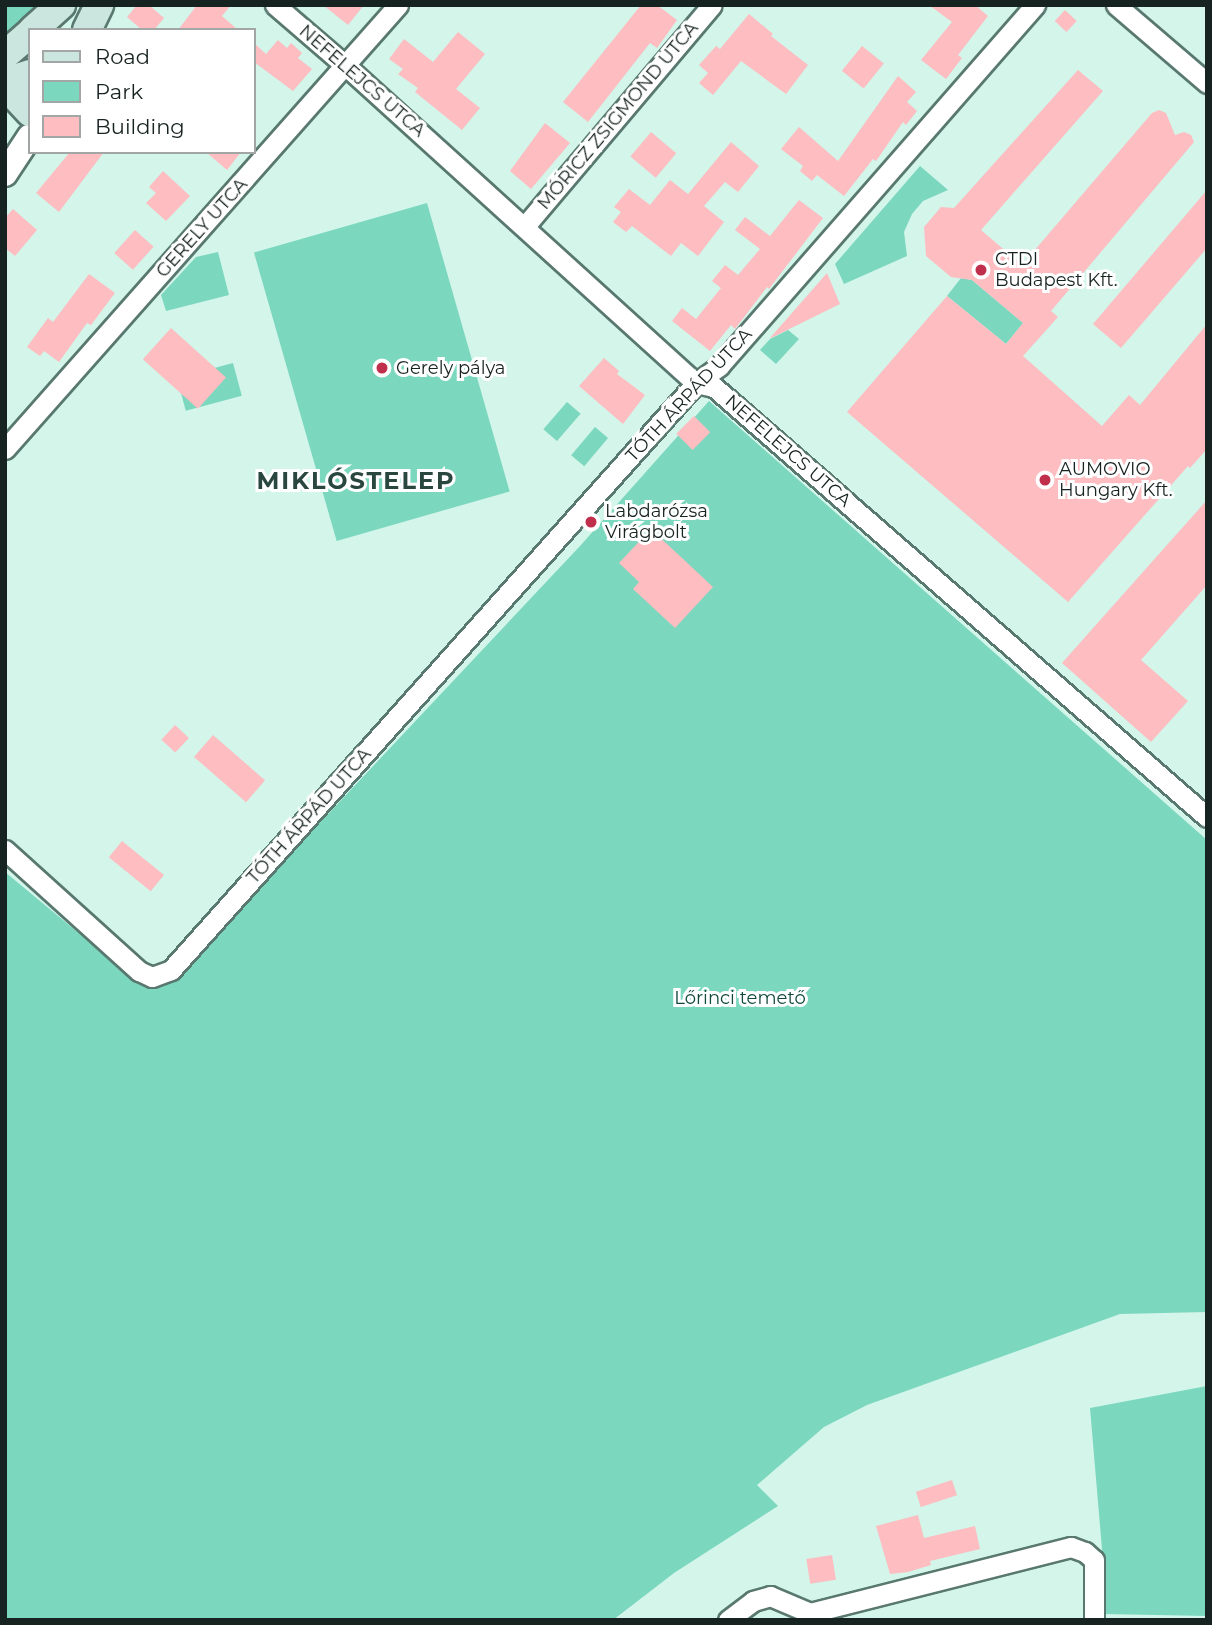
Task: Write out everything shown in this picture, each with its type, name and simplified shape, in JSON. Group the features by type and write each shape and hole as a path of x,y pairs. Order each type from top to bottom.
{"main road":[{"path":"35,28 61,5"},
{"path":"88,28 99,5"},
{"path":"5,55 28,35"},
{"path":"5,82 28,75"},
{"path":"5,92 15,96 28,110"}],"street":[{"name":"NEFELEJCS UTCA","path":"275,5 346,65 696,383 714,387 1207,817"},
{"name":"GERELY UTCA","path":"5,449 398,5"},
{"name":"MÓRICZ ZSIGMOND UTCA","path":"525,226 712,5"},
{"name":"TÓTH ÁRPÁD UTCA","path":"5,850 139,971 152,977 171,970 696,383 719,366 1035,5"},
{"path":"1116,5 1207,83"},
{"path":"5,174 28,139"},
{"path":"728,1620 753,1601 770,1596 813,1616 1071,1548 1085,1552 1094,1560 1094,1620"}],"green space":[{"path":"5,5 42,5 5,39"},
{"path":"920,166 948,190 923,201 912,214 904,232 907,256 844,284 835,264"},
{"name":"Gerely pálya","path":"427,203 510,491 337,541 254,253"},
{"path":"218,252 229,295 166,311 161,295 196,257"},
{"path":"961,278 972,280 1023,323 1006,344 947,296"},
{"path":"788,330 799,339 776,364 760,350 770,339"},
{"path":"233,363 242,396 186,411 177,378"},
{"name":"Lőrinci temető","path":"709,401 1207,840 1207,1312 1120,1314 867,1405 824,1427 757,1485 778,1506 674,1573 613,1620 5,1620 5,872 133,978 154,986 171,981 580,546"},
{"path":"567,402 581,414 557,441 543,429"},
{"path":"595,427 608,438 584,466 571,455"},
{"path":"1207,1386 1207,1616 1104,1614 1103,1561 1090,1408"}],"building":[{"path":"137,5 149,5 164,18 156,28 140,28 127,17"},
{"path":"197,5 231,5 222,16 236,28 180,28"},
{"path":"323,5 364,5 348,25"},
{"path":"641,5 657,5 677,20 657,48 650,43 588,122 563,102"},
{"path":"929,5 975,5 988,16 958,55 962,58 946,79 921,60 952,22"},
{"path":"1065,10 1077,21 1066,32 1055,21"},
{"path":"749,14 773,34 771,36 808,65 786,94 741,61 713,95 699,83 708,73 699,65 716,46 720,49"},
{"path":"458,32 485,54 456,89 480,108 462,130 415,92 418,88 398,74 403,69 389,59 404,39 433,62"},
{"path":"278,40 287,48 291,43 302,53 298,58 312,69 293,91 256,63 256,45 266,54"},
{"path":"862,46 884,64 864,88 842,71"},
{"path":"1078,70 1103,91 981,230 1022,265 1152,113 1159,110 1166,113 1175,135 1184,132 1191,135 1194,142 1051,311 1058,317 1023,356 1102,426 1129,395 1140,405 1207,324 1207,449 1190,468 1188,466 1068,602 847,412 947,296 1006,344 1023,323 972,280 951,277 926,256 924,227 941,207 954,208"},
{"path":"898,76 916,92 907,102 917,111 906,125 903,122 876,161 873,159 844,196 817,175 812,181 800,171 803,166 781,149 799,127 838,161"},
{"path":"545,123 570,143 531,189 510,171"},
{"path":"651,132 676,153 656,178 630,157"},
{"path":"731,142 759,166 738,192 725,182 704,206 724,222 698,256 681,243 671,256 632,226 626,232 613,222 621,212 614,207 629,189 650,205 670,180 688,194"},
{"path":"68,154 102,154 59,212 36,193"},
{"path":"208,154 239,154 227,170"},
{"path":"163,171 190,196 166,221 146,203 156,193 149,187"},
{"path":"1207,190 1207,248 1121,348 1093,324"},
{"path":"799,200 823,218 735,329 731,325 710,351 672,321 682,308 696,319 721,288 712,281 725,265 738,275 760,249 735,230 745,217 770,236"},
{"path":"13,209 37,230 15,256 5,248 5,218"},
{"path":"135,230 154,247 133,270 114,253"},
{"path":"827,273 840,304 770,338"},
{"path":"89,274 115,293 91,325 87,323 59,362 44,351 40,356 27,347 48,318 53,322"},
{"path":"171,328 226,378 198,409 143,359"},
{"path":"604,358 619,371 617,374 645,395 623,424 579,386"},
{"path":"694,416 710,432 693,450 676,434"},
{"path":"1207,500 1207,585 1141,660 1188,701 1151,742 1062,663"},
{"path":"651,529 713,587 675,628 633,589 639,582 619,563"},
{"path":"175,725 189,738 175,753 161,740"},
{"path":"213,735 265,780 246,802 194,757"},
{"path":"122,841 164,875 151,891 109,857"},
{"path":"952,1480 957,1495 921,1507 916,1492"},
{"path":"918,1515 924,1538 975,1526 980,1549 930,1561 931,1565 908,1572 890,1574 876,1526"},
{"path":"832,1555 836,1580 810,1584 806,1559"}],"place":[{"name":"CTDI Budapest Kft.","path":"981,270"},
{"name":"Gerely pálya","path":"382,368"},
{"name":"AUMOVIO Hungary Kft.","path":"1045,480"},
{"name":"Labdarózsa Virágbolt","path":"591,522"}],"district":[{"name":"MIKLÓSTELEP","path":"356,481"}]}
